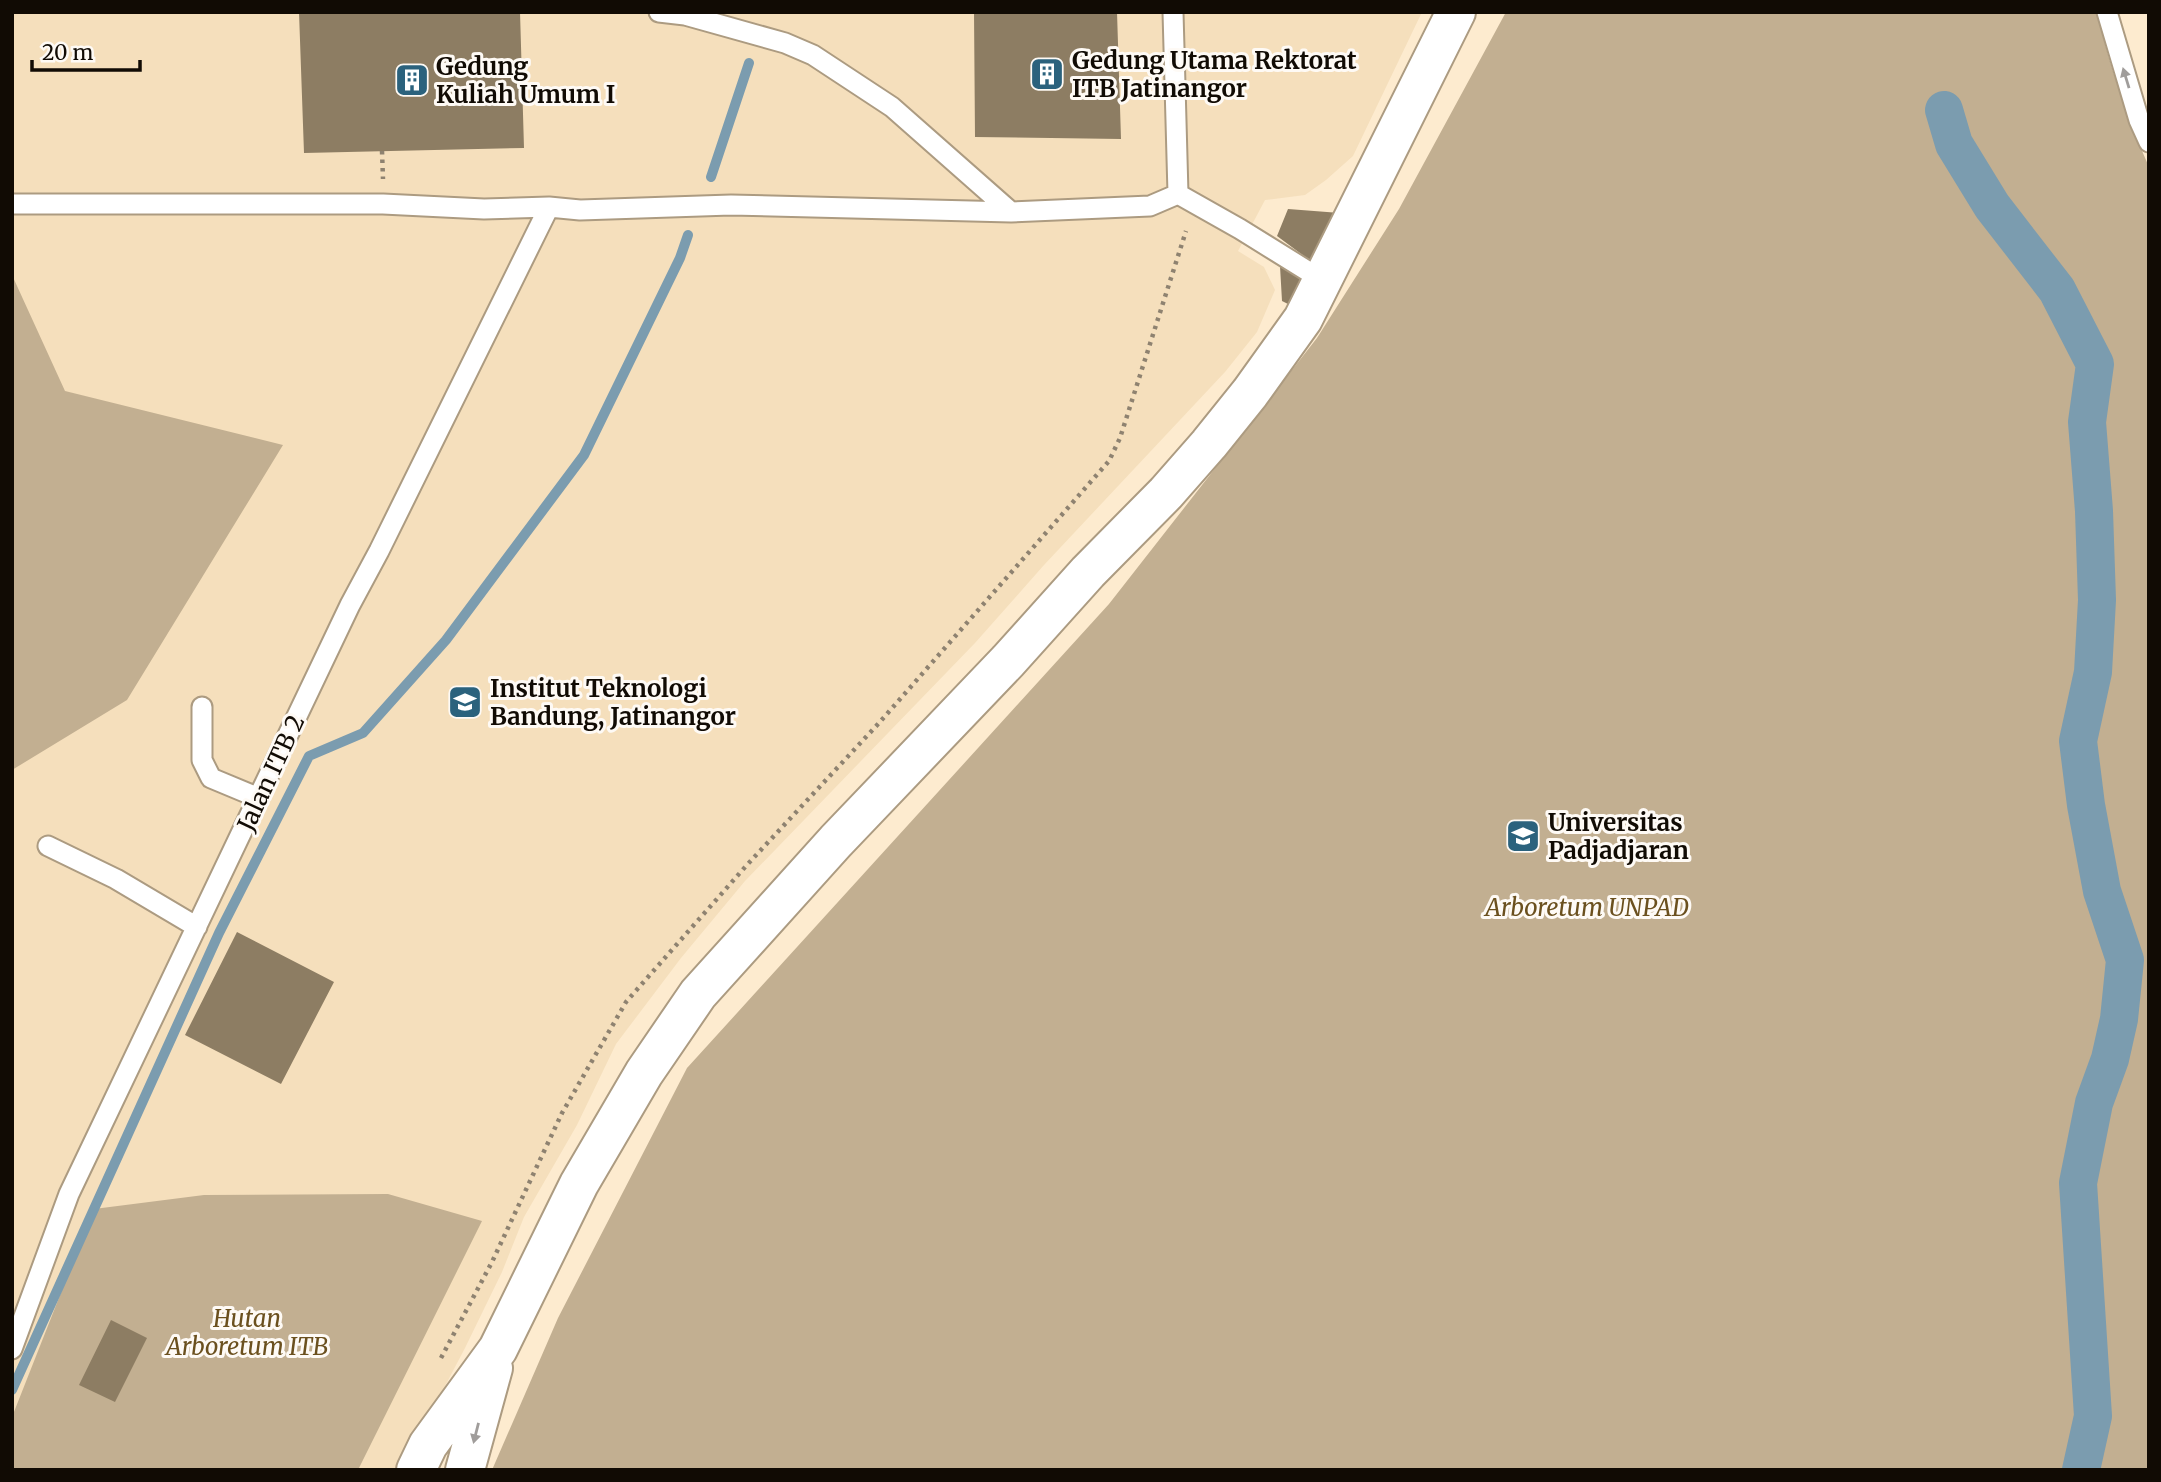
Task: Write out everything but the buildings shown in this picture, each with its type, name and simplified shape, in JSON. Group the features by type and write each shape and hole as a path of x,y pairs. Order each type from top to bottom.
{"main road":[{"path":"416,1470 429,1444 498,1349 579,1184 644,1073 698,994 836,841 946,727 1088,572 1166,493 1250,393 1303,319 1456,12"},
{"path":"465,1470 498,1349"}],"lane":[{"path":"659,12 685,15 772,39 813,55 892,107 1011,212"},
{"path":"1172,12 1178,194"},
{"path":"2107,12 2139,120 2149,142"},
{"path":"12,204 383,204 580,210 732,205 1011,212 1150,206 1178,194"},
{"path":"1178,194 1322,280"},
{"name":"Jalan ITB 2","path":"12,1349 69,1194 350,604 379,551 549,207"},
{"path":"202,707 202,760 211,778 259,798"},
{"path":"48,846 116,879 197,927"}],"shaded area":[{"name":"Institut Teknologi Bandung, Jatinangor","path":"12,12 1422,12 1353,156 1305,195 1265,200 1238,251 1264,267 1275,290 1257,332 1225,372 1044,565 975,643 745,881 681,958 616,1044 577,1125 524,1217 502,1272 401,1470 12,1470"}],"green space":[{"name":"Arboretum UNPAD","path":"1506,12 2097,12 2119,91 2149,167 2149,1470 492,1470 558,1318 687,1068 1109,604 1317,338 1399,209"},
{"path":"12,275 65,391 283,445 127,700 12,770"},
{"name":"Hutan Arboretum ITB","path":"388,1194 482,1221 358,1470 12,1470 12,1417 94,1209 204,1195"}],"waterway":[{"path":"711,177 749,63"},
{"path":"1944,110 1954,144 1992,206 2057,290 2095,364 2087,422 2097,600 2093,672 2078,741 2086,805 2102,891 2125,960 2119,1019 2110,1059 2094,1103 2078,1183 2093,1416 2081,1470"},
{"path":"12,1390 219,933 309,756 363,733 446,640 584,455 680,258 688,235"}],"place":[{"name":"Gedung Utama Rektorat ITB Jatinangor","path":"1047,74"},
{"name":"Gedung Kuliah Umum I","path":"412,80"},
{"name":"Institut Teknologi Bandung, Jatinangor","path":"465,702"},
{"name":"Universitas Padjadjaran","path":"1523,836"}]}
